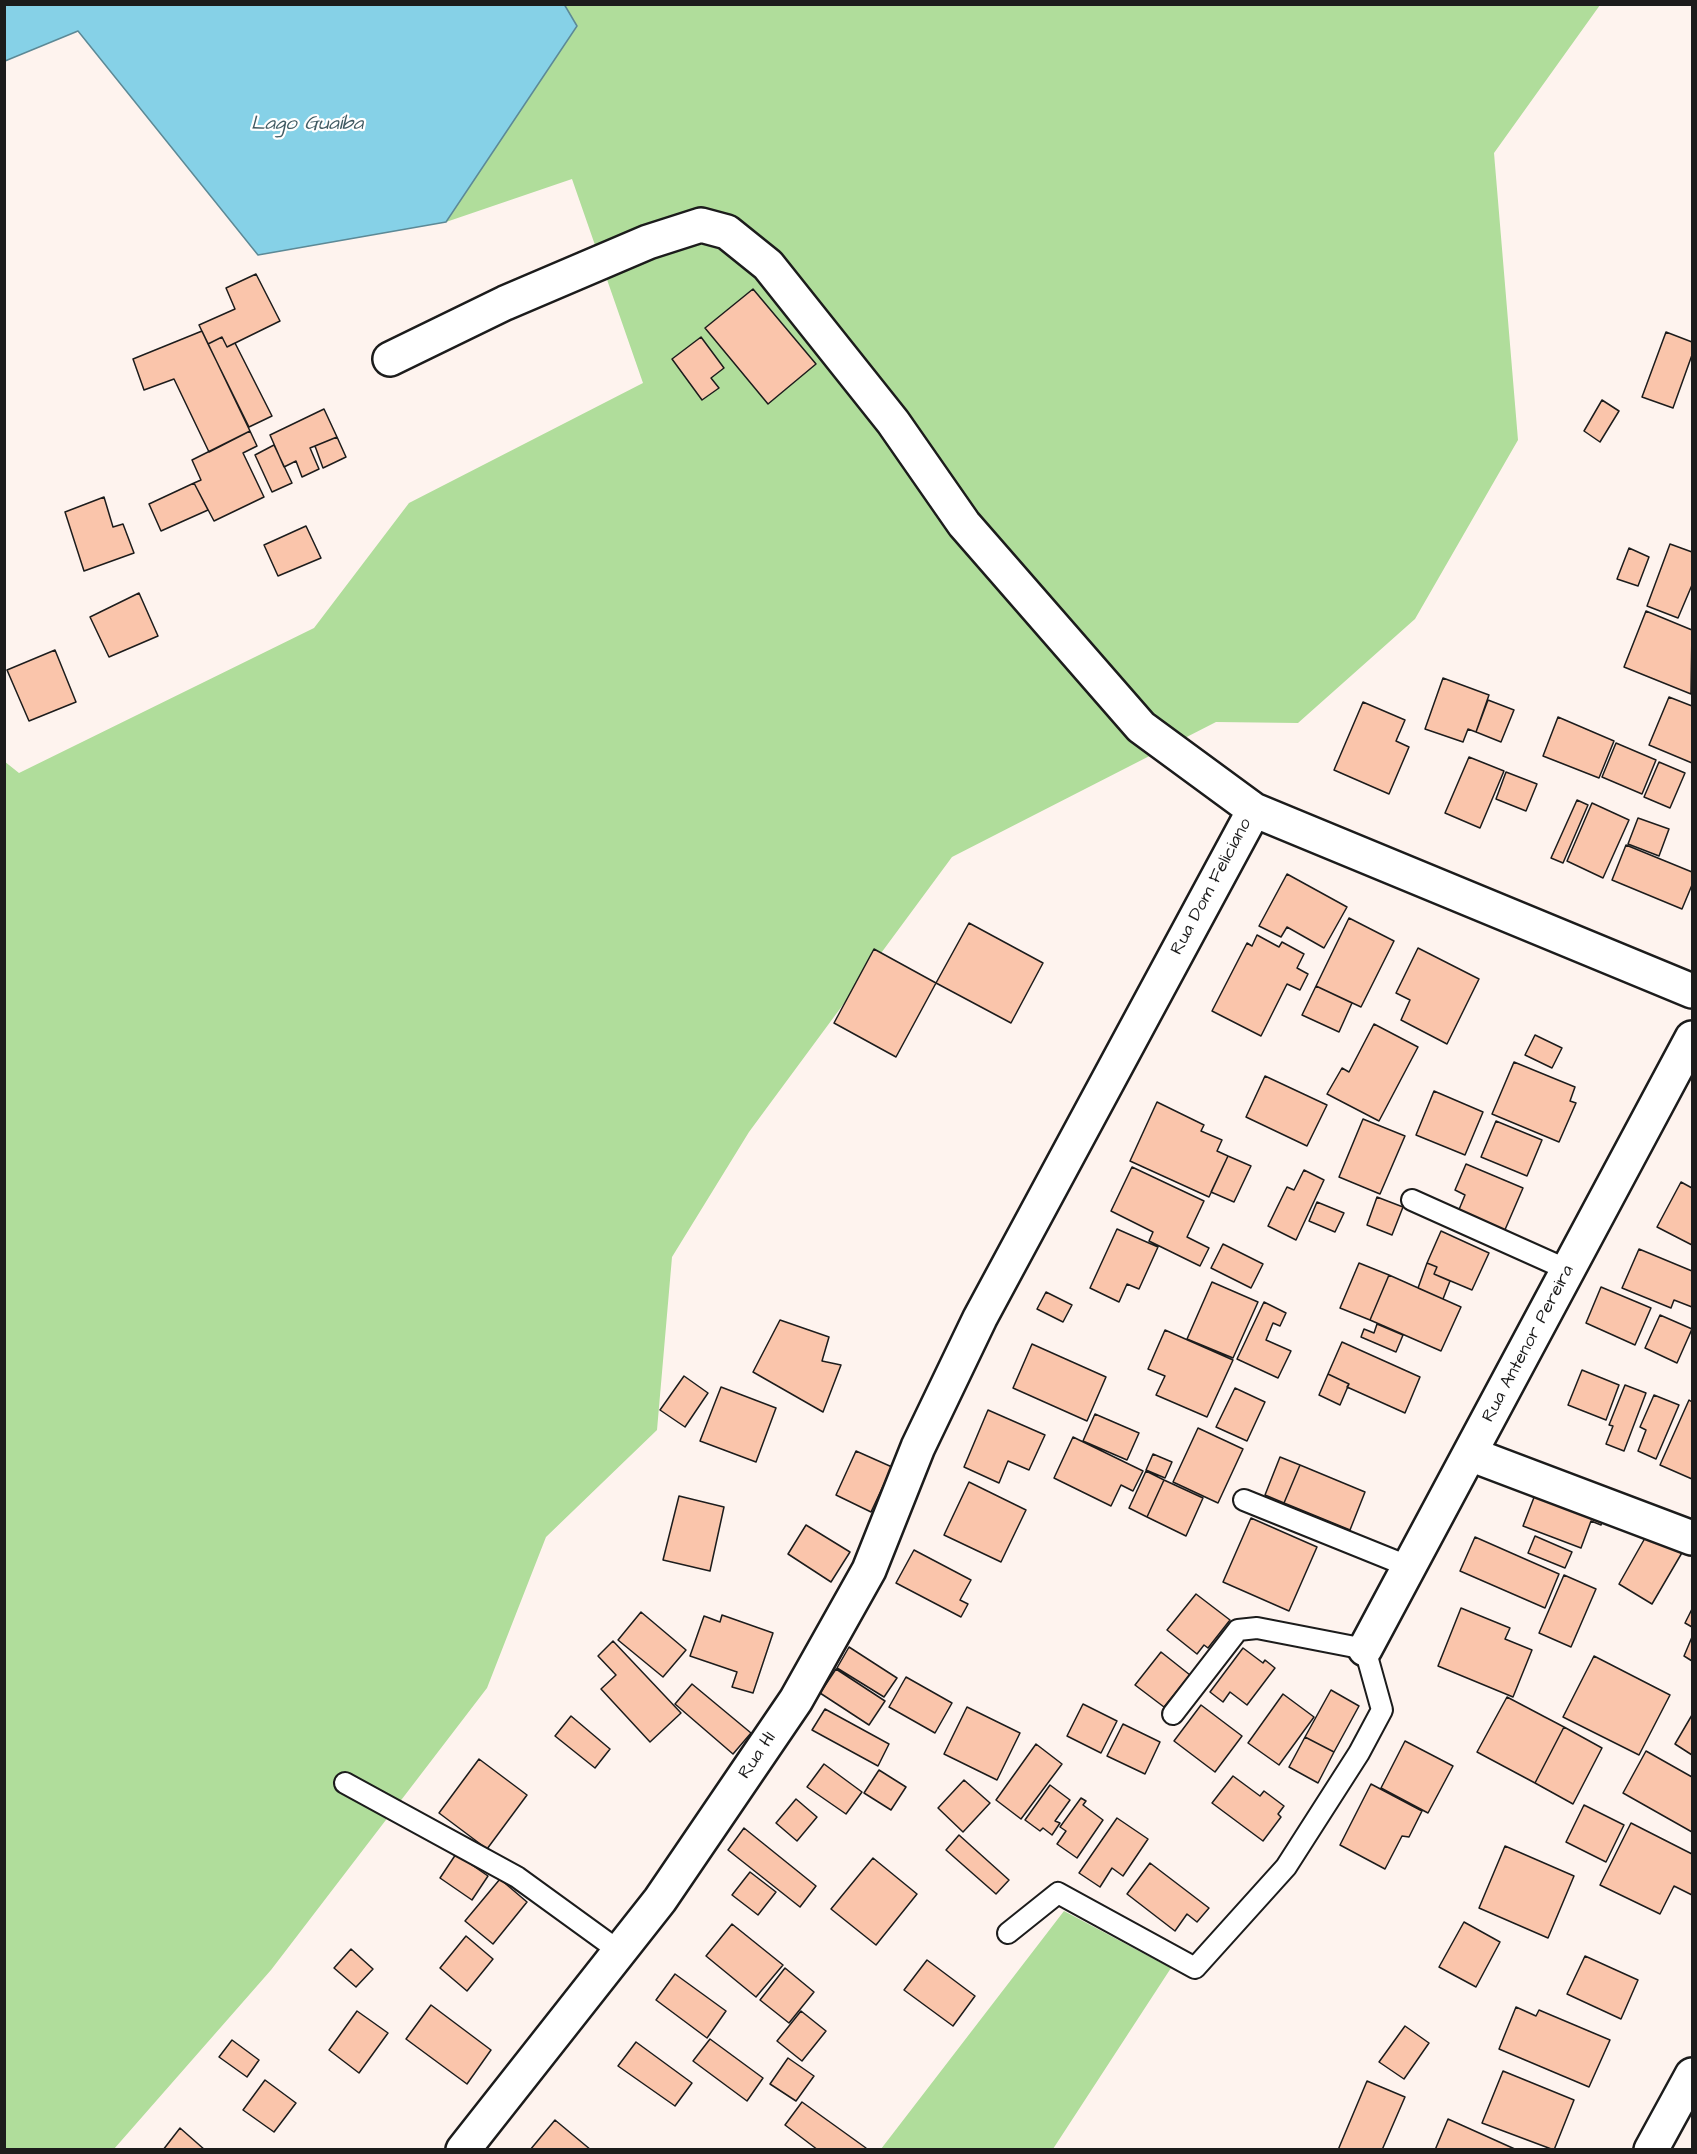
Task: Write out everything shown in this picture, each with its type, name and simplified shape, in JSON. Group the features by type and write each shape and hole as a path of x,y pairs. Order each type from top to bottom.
{"street":[{"path":"390,359 505,303 648,242 701,225 728,231 768,264 893,422 964,524 1141,727 1254,810"},
{"name":"Rua Dom Feliciano","path":"980,1318 1254,810 1692,992"},
{"name":"Rua Antenor Pereira","path":"1365,1649 1692,1038"},
{"name":"Rua H1","path":"463,2150 660,1900 796,1700 868,1570 918,1447 980,1318"},
{"path":"1470,1454 1692,1538"},
{"path":"1651,2150 1692,2075"}],"lane":[{"path":"1412,1200 1568,1270"},
{"path":"1244,1500 1410,1567"},
{"path":"1008,1933 1058,1893 1195,1968 1286,1868 1359,1753 1382,1710 1365,1649 1257,1628 1238,1630 1173,1714"},
{"path":"345,1783 517,1877 619,1951"}],"green space":[{"path":"564,5 1600,5 1494,153 1518,440 1415,619 1298,723 1216,722 952,857 749,1132 672,1257 657,1430 546,1537 487,1688 271,1970 114,2149 5,2149 4,761 19,773 314,628 409,503 643,383 572,179 446,222 577,26"},
{"path":"1064,1911 1171,1968 1053,2149 881,2149"}],"water":[{"name":"Lago Guaíba","path":"564,4 577,26 446,222 258,255 78,31 5,61 5,5"}],"building":[{"path":"256,274 280,321 227,347 222,337 208,344 199,325 235,309 226,288"},
{"path":"753,289 816,364 768,404 705,328"},
{"path":"202,331 250,431 209,452 174,379 144,390 133,359"},
{"path":"1666,332 1692,342 1692,355 1673,408 1642,397"},
{"path":"222,337 227,347 235,343 272,416 249,427 208,344"},
{"path":"701,337 724,368 711,378 719,388 702,400 672,359"},
{"path":"1602,400 1619,411 1600,442 1584,431"},
{"path":"324,409 337,437 310,448 319,469 302,477 296,461 284,467 270,435"},
{"path":"250,431 257,446 243,453 264,497 214,521 194,483 201,480 192,460"},
{"path":"337,437 346,457 323,468 315,446"},
{"path":"274,445 292,483 272,492 255,455"},
{"path":"194,483 208,510 161,531 149,504"},
{"path":"104,497 113,527 123,524 134,553 84,571 65,512"},
{"path":"306,526 321,558 278,576 264,545"},
{"path":"1670,544 1692,552 1692,585 1678,618 1647,606"},
{"path":"1629,548 1649,557 1638,586 1617,579"},
{"path":"139,593 158,636 109,657 90,617"},
{"path":"1646,611 1692,630 1691,694 1624,667"},
{"path":"55,650 76,702 29,721 7,670"},
{"path":"1443,678 1489,695 1476,732 1468,729 1463,742 1425,729"},
{"path":"1669,697 1692,706 1692,763 1649,745"},
{"path":"1488,700 1514,710 1501,742 1476,732"},
{"path":"1363,702 1405,720 1396,741 1409,747 1389,794 1334,770"},
{"path":"1558,717 1614,741 1599,778 1543,756"},
{"path":"1616,743 1656,760 1642,794 1602,777"},
{"path":"1469,757 1504,771 1480,828 1445,813"},
{"path":"1659,762 1685,773 1670,808 1644,797"},
{"path":"1506,772 1537,784 1526,811 1496,799"},
{"path":"1577,800 1588,805 1563,863 1551,858"},
{"path":"1592,803 1629,820 1603,878 1567,861"},
{"path":"1638,818 1669,829 1659,856 1628,844"},
{"path":"1626,845 1692,872 1692,885 1682,909 1612,880"},
{"path":"1287,874 1347,907 1324,948 1287,927 1281,937 1259,926"},
{"path":"1349,918 1394,941 1361,1007 1316,986"},
{"path":"969,923 1043,963 1011,1023 936,983"},
{"path":"1257,935 1279,947 1282,942 1304,954 1297,968 1308,974 1300,990 1287,984 1261,1036 1212,1011 1247,943 1252,946"},
{"path":"1418,948 1479,979 1447,1044 1401,1020 1410,1000 1396,993"},
{"path":"874,949 936,983 896,1057 834,1023"},
{"path":"1316,986 1352,1003 1339,1032 1302,1015"},
{"path":"1374,1024 1418,1047 1379,1121 1327,1094 1342,1068 1349,1072"},
{"path":"1535,1035 1562,1048 1552,1068 1525,1055"},
{"path":"1514,1062 1575,1087 1570,1101 1576,1103 1559,1142 1492,1114"},
{"path":"1265,1076 1327,1105 1307,1146 1246,1117"},
{"path":"1434,1091 1483,1112 1465,1155 1416,1135"},
{"path":"1157,1102 1204,1125 1201,1131 1222,1140 1217,1151 1228,1156 1209,1197 1130,1161"},
{"path":"1363,1119 1405,1136 1380,1194 1339,1177"},
{"path":"1496,1121 1542,1140 1527,1176 1481,1157"},
{"path":"1228,1156 1251,1166 1234,1202 1211,1192"},
{"path":"1466,1164 1523,1188 1504,1232 1458,1212 1465,1195 1455,1190"},
{"path":"1132,1167 1204,1201 1187,1237 1209,1248 1200,1266 1149,1241 1153,1232 1111,1211"},
{"path":"1304,1170 1324,1180 1296,1240 1268,1226 1287,1187 1294,1190"},
{"path":"1681,1182 1692,1188 1692,1245 1657,1227"},
{"path":"1377,1197 1403,1207 1392,1235 1367,1225"},
{"path":"1317,1202 1344,1213 1335,1232 1309,1221"},
{"path":"1117,1229 1158,1247 1139,1289 1127,1284 1119,1302 1090,1288"},
{"path":"1441,1231 1489,1253 1472,1290 1434,1274 1437,1267 1427,1263"},
{"path":"1223,1244 1263,1264 1251,1288 1211,1268"},
{"path":"1639,1249 1692,1271 1692,1307 1674,1300 1671,1308 1622,1288"},
{"path":"1359,1263 1389,1275 1370,1320 1340,1308"},
{"path":"1427,1263 1437,1267 1434,1274 1450,1281 1443,1299 1418,1288"},
{"path":"1389,1275 1461,1307 1441,1351 1370,1320"},
{"path":"1212,1282 1258,1302 1233,1358 1187,1339"},
{"path":"1601,1287 1651,1308 1635,1345 1586,1323"},
{"path":"1046,1292 1072,1305 1063,1322 1037,1309"},
{"path":"1264,1302 1286,1313 1280,1326 1273,1323 1266,1340 1291,1351 1278,1378 1237,1359"},
{"path":"1660,1315 1692,1329 1677,1363 1645,1348"},
{"path":"780,1320 829,1337 822,1361 841,1365 823,1412 753,1372"},
{"path":"1377,1324 1403,1335 1396,1352 1361,1337 1364,1329 1374,1333"},
{"path":"1165,1330 1233,1360 1207,1417 1156,1395 1165,1376 1148,1369"},
{"path":"1342,1342 1420,1377 1405,1413 1347,1387 1349,1384 1328,1374"},
{"path":"1032,1344 1106,1377 1087,1421 1013,1388"},
{"path":"1582,1370 1619,1385 1606,1420 1568,1405"},
{"path":"1328,1374 1349,1384 1340,1405 1319,1395"},
{"path":"684,1376 708,1393 685,1427 660,1410"},
{"path":"1625,1385 1646,1393 1624,1451 1606,1444 1613,1426 1609,1425"},
{"path":"721,1387 776,1408 756,1462 700,1441"},
{"path":"1235,1388 1265,1402 1247,1441 1216,1427"},
{"path":"1654,1395 1679,1405 1656,1459 1638,1451 1646,1430 1640,1427"},
{"path":"1689,1400 1692,1402 1692,1479 1660,1465"},
{"path":"988,1410 1045,1435 1029,1470 1008,1461 999,1483 964,1467"},
{"path":"1095,1414 1139,1433 1127,1460 1083,1441"},
{"path":"1198,1428 1243,1449 1218,1503 1173,1482"},
{"path":"1073,1437 1143,1471 1133,1491 1121,1485 1111,1506 1054,1478"},
{"path":"856,1451 892,1467 871,1512 836,1495"},
{"path":"1153,1454 1172,1462 1165,1478 1146,1470"},
{"path":"1280,1457 1300,1465 1284,1503 1265,1495"},
{"path":"1300,1465 1365,1492 1350,1530 1284,1503"},
{"path":"1146,1471 1164,1480 1147,1517 1129,1508"},
{"path":"1164,1480 1203,1498 1186,1536 1147,1517"},
{"path":"969,1482 1026,1510 1001,1562 944,1535"},
{"path":"1538,1487 1605,1514 1601,1525 1591,1521 1581,1548 1523,1526"},
{"path":"679,1496 724,1507 710,1571 663,1560"},
{"path":"1251,1518 1317,1547 1289,1611 1223,1582"},
{"path":"806,1525 850,1552 831,1582 788,1554"},
{"path":"1649,1531 1683,1551 1652,1604 1619,1584"},
{"path":"1535,1536 1572,1552 1565,1568 1528,1553"},
{"path":"1475,1537 1559,1574 1545,1608 1460,1571"},
{"path":"914,1550 971,1580 960,1600 968,1604 961,1617 896,1583"},
{"path":"1564,1575 1596,1589 1571,1647 1539,1633"},
{"path":"1196,1594 1230,1620 1208,1648 1204,1645 1197,1654 1167,1630"},
{"path":"1461,1608 1510,1628 1505,1639 1532,1650 1513,1697 1438,1666"},
{"path":"1692,1609 1692,1627 1685,1623"},
{"path":"641,1612 686,1650 663,1677 618,1640"},
{"path":"722,1615 773,1633 753,1693 732,1687 737,1672 690,1656 704,1616 720,1622"},
{"path":"1692,1637 1692,1661 1684,1656"},
{"path":"613,1641 681,1713 650,1742 601,1689 616,1675 598,1656"},
{"path":"849,1647 897,1678 884,1697 837,1668"},
{"path":"1243,1648 1263,1663 1265,1660 1275,1668 1247,1705 1230,1692 1223,1702 1210,1692"},
{"path":"1161,1652 1190,1675 1164,1707 1135,1685"},
{"path":"1594,1656 1670,1695 1639,1755 1563,1717"},
{"path":"836,1669 885,1701 869,1725 820,1693"},
{"path":"906,1677 952,1703 935,1733 889,1707"},
{"path":"692,1684 751,1733 733,1754 675,1704"},
{"path":"1331,1690 1359,1706 1334,1752 1305,1737"},
{"path":"1283,1694 1314,1717 1279,1765 1248,1743"},
{"path":"1507,1697 1564,1727 1535,1783 1477,1752"},
{"path":"1083,1704 1117,1721 1101,1753 1067,1736"},
{"path":"1201,1705 1242,1736 1215,1772 1174,1741"},
{"path":"967,1707 1020,1733 997,1780 944,1754"},
{"path":"825,1709 889,1744 878,1766 812,1730"},
{"path":"1692,1715 1692,1755 1675,1744"},
{"path":"571,1716 610,1749 595,1768 555,1736"},
{"path":"1123,1724 1160,1742 1145,1774 1107,1756"},
{"path":"1564,1727 1602,1748 1573,1804 1535,1783"},
{"path":"1305,1737 1334,1752 1318,1783 1289,1767"},
{"path":"1405,1741 1453,1766 1428,1813 1381,1788"},
{"path":"1036,1744 1062,1764 1021,1819 996,1800"},
{"path":"1646,1751 1692,1777 1692,1832 1623,1793"},
{"path":"479,1759 527,1795 487,1849 439,1813"},
{"path":"824,1764 862,1792 846,1814 807,1787"},
{"path":"879,1770 906,1787 891,1810 864,1793"},
{"path":"1233,1776 1260,1796 1264,1791 1284,1806 1278,1814 1281,1817 1263,1841 1212,1803"},
{"path":"964,1780 990,1803 963,1832 938,1808"},
{"path":"1371,1784 1422,1811 1409,1837 1402,1836 1385,1869 1340,1845"},
{"path":"1050,1785 1070,1800 1055,1821 1060,1823 1052,1835 1043,1828 1040,1831 1025,1820"},
{"path":"1081,1798 1086,1801 1083,1805 1103,1820 1077,1858 1057,1844 1066,1831 1060,1827"},
{"path":"796,1799 817,1817 797,1841 776,1823"},
{"path":"1584,1805 1624,1825 1606,1862 1566,1842"},
{"path":"1117,1818 1148,1839 1123,1876 1112,1868 1100,1887 1079,1873"},
{"path":"1631,1823 1692,1854 1692,1895 1674,1886 1660,1914 1600,1885"},
{"path":"744,1828 816,1886 800,1907 728,1850"},
{"path":"959,1835 1009,1880 996,1894 946,1850"},
{"path":"1505,1846 1574,1876 1548,1938 1479,1908"},
{"path":"456,1854 488,1876 472,1900 440,1878"},
{"path":"873,1858 917,1894 876,1945 831,1909"},
{"path":"1150,1863 1209,1908 1197,1922 1187,1914 1175,1931 1127,1894"},
{"path":"750,1872 776,1892 758,1915 732,1895"},
{"path":"500,1879 527,1902 493,1944 465,1921"},
{"path":"1464,1922 1500,1942 1476,1987 1439,1967"},
{"path":"732,1924 783,1965 756,1997 706,1956"},
{"path":"466,1936 493,1959 467,1991 440,1968"},
{"path":"351,1949 373,1969 356,1987 334,1968"},
{"path":"1585,1956 1638,1980 1621,2019 1567,1994"},
{"path":"927,1960 975,1996 953,2026 904,1990"},
{"path":"785,1968 814,1992 789,2023 760,2000"},
{"path":"675,1974 726,2011 707,2038 656,2000"},
{"path":"431,2005 491,2050 467,2084 406,2039"},
{"path":"1516,2007 1536,2016 1539,2010 1610,2040 1589,2087 1499,2049"},
{"path":"357,2011 388,2033 359,2073 329,2050"},
{"path":"801,2011 826,2031 802,2061 777,2041"},
{"path":"1405,2026 1429,2043 1404,2079 1379,2062"},
{"path":"710,2039 763,2078 747,2101 693,2061"},
{"path":"232,2040 259,2060 247,2077 219,2057"},
{"path":"636,2042 692,2083 675,2106 618,2066"},
{"path":"788,2058 814,2076 796,2101 770,2084"},
{"path":"1503,2071 1574,2100 1554,2150 1482,2123"},
{"path":"265,2080 296,2103 274,2132 243,2110"},
{"path":"1367,2081 1405,2097 1382,2150 1338,2150"},
{"path":"802,2102 866,2148 865,2150 818,2150 785,2125"},
{"path":"1448,2119 1517,2150 1435,2150"},
{"path":"555,2120 591,2150 530,2150"},
{"path":"180,2128 205,2150 163,2150"}]}
